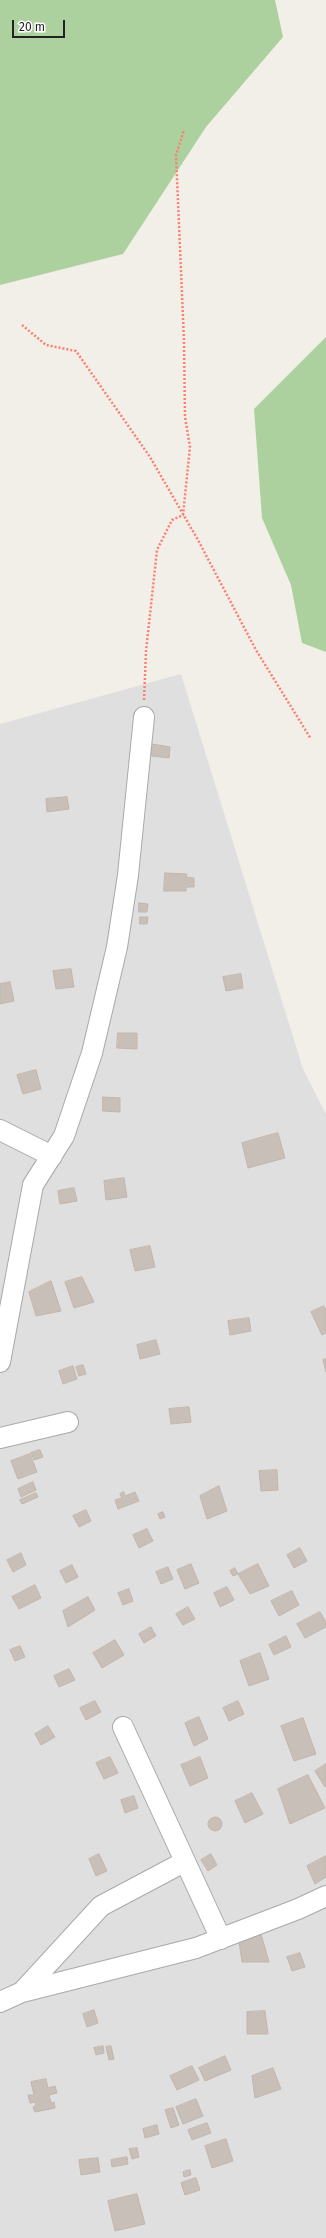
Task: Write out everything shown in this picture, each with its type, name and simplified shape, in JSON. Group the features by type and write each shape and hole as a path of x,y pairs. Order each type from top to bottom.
{"street":[{"path":"0,1362 33,1185 64,1136 92,1053 117,947 128,875 144,717"},
{"path":"0,1130 52,1156"},
{"path":"0,1438 68,1422"},
{"path":"123,1727 184,1862 221,1939"},
{"path":"22,1992 101,1906 184,1862"},
{"path":"0,2002 22,1992 196,1948 298,1909 326,1896"}],"path":[{"path":"184,130 176,155 184,341 185,417 190,447 184,514"},
{"path":"22,325 46,345 76,351 150,457 184,514 256,650 311,739"},
{"path":"144,717 146,651 157,550 172,520 184,514"}],"shaded area":[{"path":"181,674 303,1069 326,1114 326,2238 0,2238 0,724"}],"green space":[{"path":"0,0 275,0 283,37 206,127 123,254 0,285"},
{"path":"326,337 326,652 302,643 291,585 262,518 254,409"}],"building":[{"path":"152,744 170,747 169,758 152,756"},
{"path":"67,797 69,809 47,812 46,799"},
{"path":"165,873 187,874 186,877 194,878 194,887 186,887 186,891 164,891"},
{"path":"139,903 148,904 147,912 139,912"},
{"path":"140,917 148,917 147,924 140,924"},
{"path":"71,969 74,987 56,989 53,971"},
{"path":"241,974 243,988 226,991 223,977"},
{"path":"10,982 14,1001 0,1004 0,984"},
{"path":"118,1033 137,1033 137,1049 117,1048"},
{"path":"36,1070 41,1089 23,1094 17,1075"},
{"path":"103,1097 120,1098 120,1112 103,1111"},
{"path":"278,1133 285,1158 248,1168 242,1143"},
{"path":"124,1178 127,1197 106,1200 104,1181"},
{"path":"74,1188 77,1201 60,1204 58,1191"},
{"path":"150,1246 155,1267 135,1271 130,1250"},
{"path":"82,1277 94,1302 74,1308 65,1282"},
{"path":"51,1281 61,1311 36,1316 29,1292"},
{"path":"324,1306 326,1310 326,1333 322,1335 311,1312"},
{"path":"249,1318 251,1331 230,1335 228,1321"},
{"path":"156,1340 160,1354 140,1359 137,1345"},
{"path":"326,1359 326,1372 323,1360"},
{"path":"83,1365 86,1374 79,1376 76,1367"},
{"path":"73,1366 77,1379 63,1384 59,1371"},
{"path":"189,1407 191,1422 171,1424 169,1409"},
{"path":"40,1450 43,1457 34,1460 31,1453"},
{"path":"30,1454 37,1472 18,1479 11,1461"},
{"path":"277,1470 278,1490 261,1491 259,1471"},
{"path":"33,1482 36,1490 21,1497 18,1489"},
{"path":"219,1486 227,1511 207,1519 200,1496"},
{"path":"124,1492 125,1496 135,1492 139,1501 118,1509 115,1500 122,1498 120,1494"},
{"path":"36,1493 38,1497 22,1504 20,1500"},
{"path":"86,1510 91,1521 79,1527 73,1516"},
{"path":"163,1512 165,1517 160,1519 158,1514"},
{"path":"147,1529 153,1541 139,1548 133,1535"},
{"path":"300,1548 307,1561 294,1568 287,1555"},
{"path":"21,1553 26,1565 13,1572 7,1560"},
{"path":"191,1564 199,1583 185,1589 177,1570"},
{"path":"258,1564 269,1586 250,1594 238,1574"},
{"path":"72,1565 78,1577 66,1583 60,1571"},
{"path":"168,1567 173,1579 161,1584 156,1572"},
{"path":"235,1568 238,1574 233,1576 230,1571"},
{"path":"35,1585 41,1598 19,1609 12,1597"},
{"path":"227,1587 234,1600 220,1607 214,1593"},
{"path":"129,1589 133,1601 123,1605 118,1593"},
{"path":"292,1591 299,1605 279,1616 271,1601"},
{"path":"88,1597 95,1610 68,1627 63,1611"},
{"path":"188,1607 195,1619 183,1625 176,1614"},
{"path":"320,1612 326,1622 326,1627 305,1638 297,1624"},
{"path":"151,1627 156,1636 144,1643 139,1634"},
{"path":"286,1636 291,1647 274,1655 269,1645"},
{"path":"115,1640 124,1655 102,1668 93,1653"},
{"path":"20,1646 25,1657 15,1661 10,1650"},
{"path":"260,1653 269,1679 249,1686 240,1661"},
{"path":"69,1669 75,1680 59,1687 54,1676"},
{"path":"95,1701 101,1712 86,1720 80,1708"},
{"path":"238,1701 244,1714 229,1721 223,1708"},
{"path":"199,1717 208,1739 194,1746 185,1723"},
{"path":"303,1718 316,1754 294,1761 281,1726"},
{"path":"48,1726 55,1737 41,1745 35,1734"},
{"path":"110,1757 118,1773 104,1779 96,1763"},
{"path":"200,1757 208,1778 190,1786 181,1765"},
{"path":"326,1764 326,1786 325,1787 315,1771"},
{"path":"308,1775 325,1808 290,1824 278,1789"},
{"path":"252,1793 263,1814 245,1823 235,1801"},
{"path":"134,1796 138,1808 125,1813 121,1800"},
{"path":"212,1817 218,1817 222,1821 222,1827 218,1831 212,1831 208,1827 208,1821"},
{"path":"99,1854 107,1871 96,1876 89,1859"},
{"path":"211,1854 217,1865 208,1871 201,1860"},
{"path":"326,1856 326,1877 315,1884 307,1866"},
{"path":"261,1934 269,1962 242,1962 239,1942"},
{"path":"300,1953 305,1967 292,1971 287,1957"},
{"path":"94,2010 98,2023 87,2027 83,2014"},
{"path":"265,2011 268,2034 247,2034 247,2012"},
{"path":"103,2046 104,2053 96,2055 94,2048"},
{"path":"111,2046 114,2059 109,2060 106,2047"},
{"path":"225,2056 231,2070 205,2081 199,2068"},
{"path":"192,2066 199,2080 177,2090 170,2076"},
{"path":"273,2068 281,2089 255,2098 252,2076"},
{"path":"46,2079 48,2088 55,2086 57,2093 49,2095 51,2103 54,2102 55,2108 35,2112 33,2107 36,2106 35,2102 30,2103 28,2095 34,2095 31,2082"},
{"path":"196,2099 203,2116 183,2124 176,2107"},
{"path":"173,2108 179,2125 171,2128 165,2110"},
{"path":"207,2123 211,2133 192,2140 188,2130"},
{"path":"157,2125 159,2134 145,2138 143,2129"},
{"path":"226,2139 233,2161 212,2168 205,2146"},
{"path":"137,2148 139,2157 132,2159 129,2149"},
{"path":"127,2157 128,2164 112,2167 111,2160"},
{"path":"98,2158 100,2172 81,2175 79,2160"},
{"path":"190,2170 191,2175 184,2177 183,2172"},
{"path":"196,2178 200,2190 185,2195 181,2183"},
{"path":"137,2194 145,2224 115,2231 108,2201"}]}
